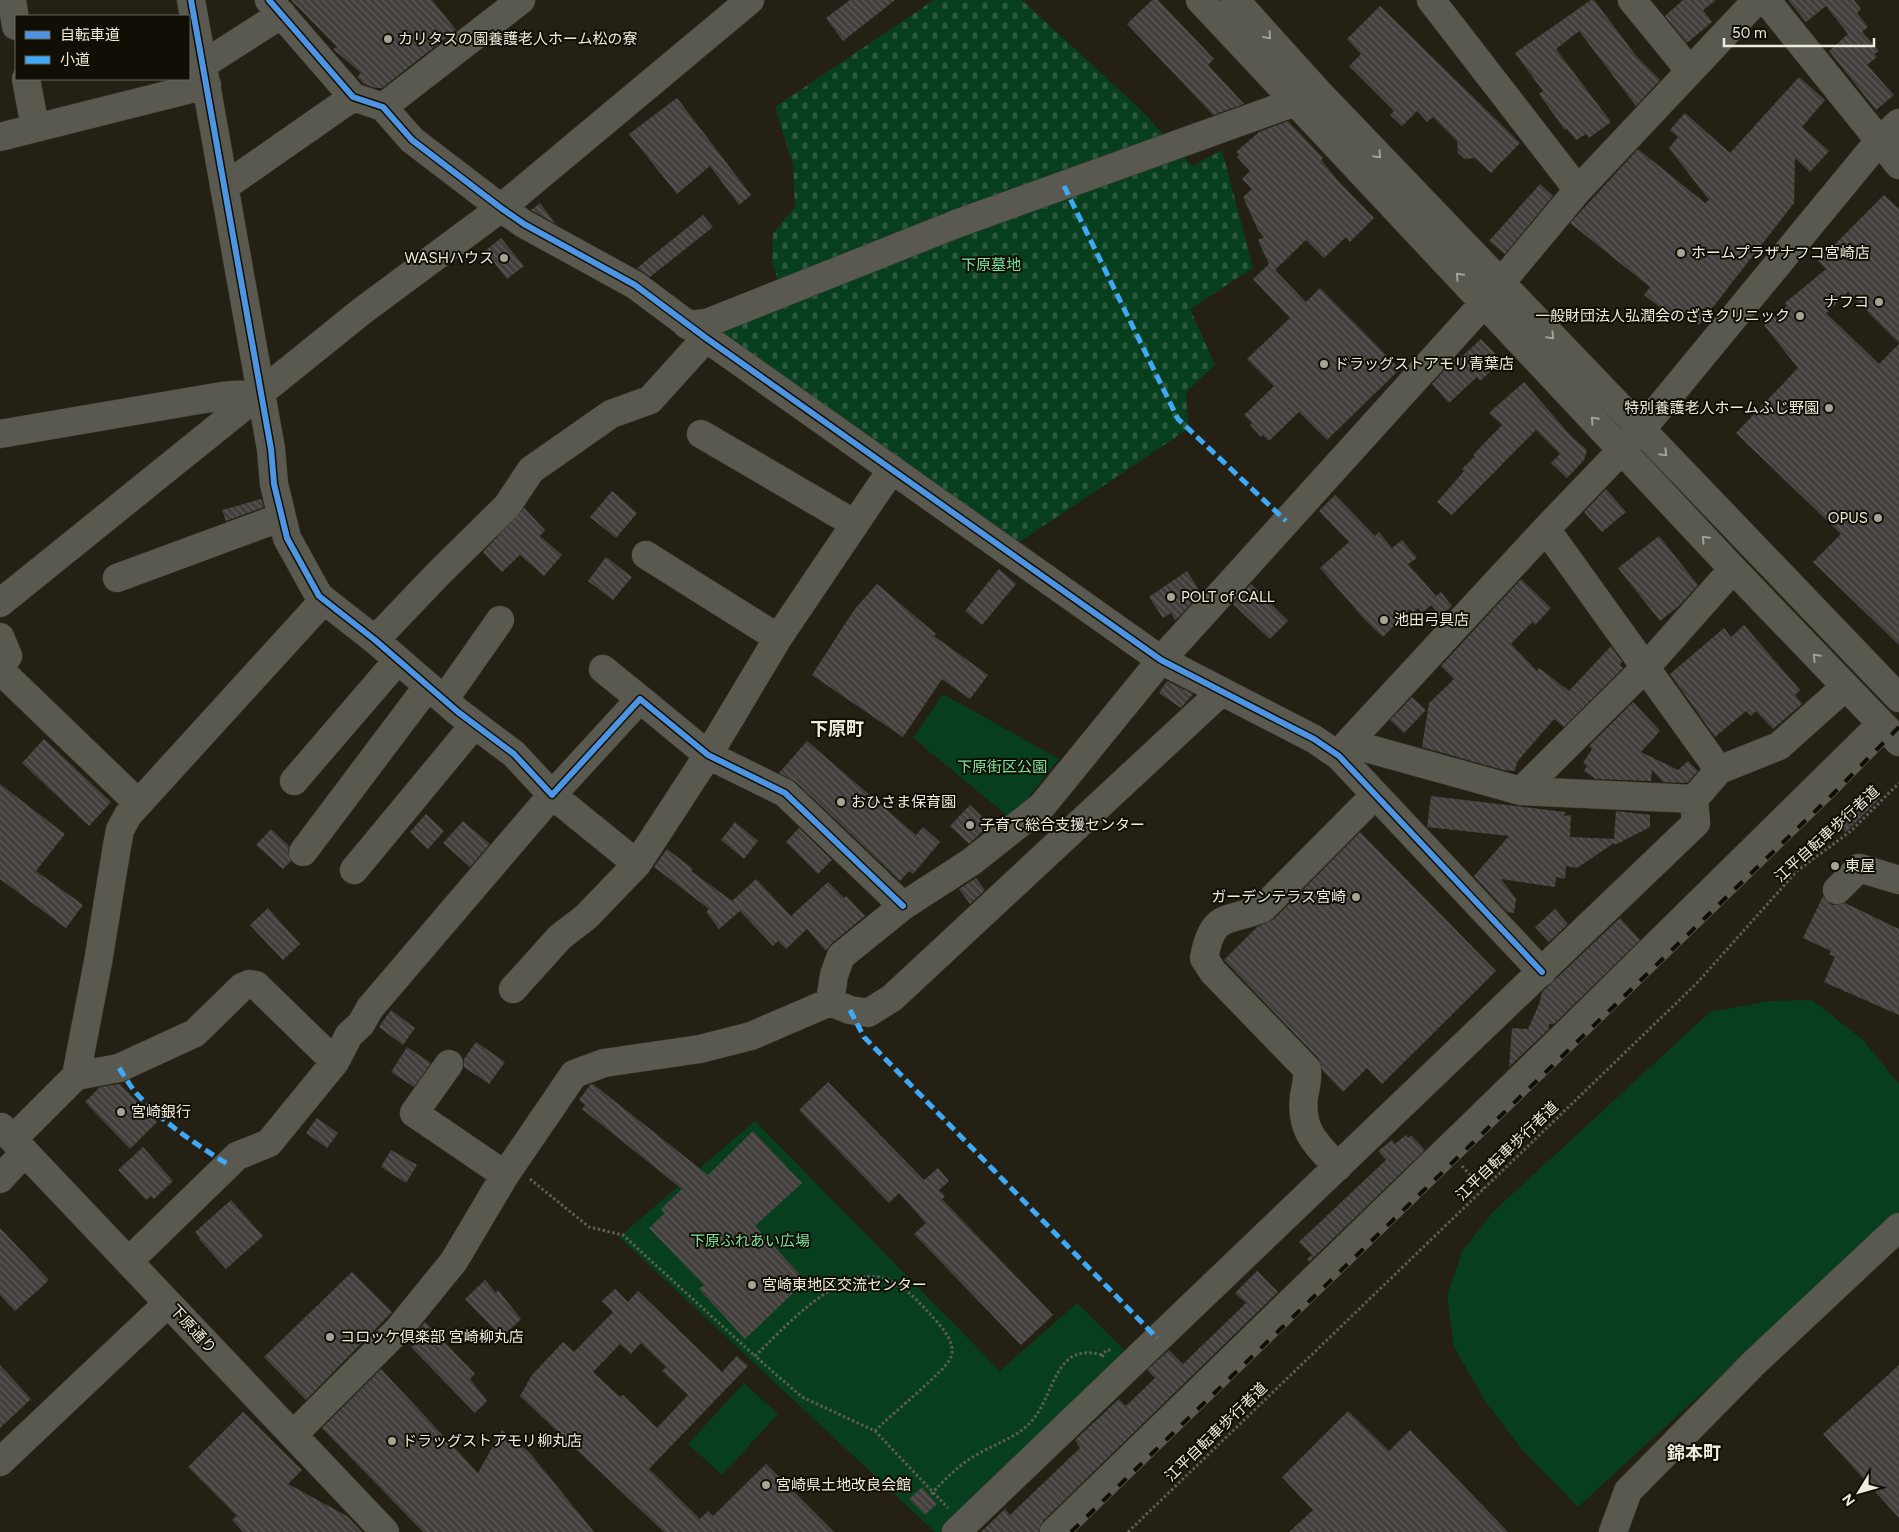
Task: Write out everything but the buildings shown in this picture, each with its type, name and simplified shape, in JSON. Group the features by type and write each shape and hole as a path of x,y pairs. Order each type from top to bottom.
{"street":[{"path":"12,0 15,20"},
{"path":"191,0 271,449 274,484 288,538 319,596 375,640 474,725 514,754 552,795 637,864"},
{"path":"383,107 521,0"},
{"path":"0,603 362,311 501,208 750,0"},
{"path":"1200,0 1296,102 1492,293 1641,430 1899,698"},
{"path":"1054,1532 1448,1149 1890,733 1844,687 1620,449 1492,293 1318,92 1235,0"},
{"path":"1431,0 1578,190"},
{"path":"1632,0 1690,71"},
{"path":"830,1002 834,975 841,956 903,906 971,862 1042,806 1161,660 1492,293 1578,190 1757,0"},
{"path":"1766,0 1899,165"},
{"path":"190,79 205,74 275,7 354,98 383,107 412,140 501,208 524,224 636,285 696,332 1161,660 1314,739 1344,749 1521,791 1694,799"},
{"path":"26,80 35,127"},
{"path":"0,136 186,80"},
{"path":"224,187 354,98"},
{"path":"375,640 507,506 532,470 611,414 650,400 696,332 707,323 956,224 1296,102"},
{"path":"1344,749 1546,528 1620,449 1641,430 1879,140 1899,123"},
{"path":"0,434 222,396 260,393"},
{"path":"701,434 855,524"},
{"path":"513,989 560,937 586,917 637,864 708,754 778,638 892,469"},
{"path":"117,578 282,517"},
{"path":"1546,528 1719,770"},
{"path":"646,554 778,638"},
{"path":"1521,791 1646,667 1733,569"},
{"path":"0,1179 13,1139 31,1124 76,1076 98,962 120,830 137,802 324,600"},
{"path":"303,852 436,693 500,620"},
{"path":"0,637 8,656 0,669 137,802"},
{"path":"294,781 398,660"},
{"path":"603,669 708,754 785,794 903,906"},
{"path":"953,1521 1156,1338 1338,1167 1696,823 1694,799 1719,770 1779,746 1844,687"},
{"path":"292,1435 398,1330 454,1261 509,1170 574,1074 604,1062 700,1049 751,1036 830,1002 850,1010 868,1012 892,998 1221,692"},
{"path":"129,1261 238,1156 269,1143 335,1062 349,1035 361,1024 370,1008 552,795 640,700"},
{"path":"354,870 474,725"},
{"path":"1344,749 1375,795 1542,972"},
{"path":"1338,1167 1311,1139 1304,1116 1304,1095 1308,1082 1306,1069 1213,972 1204,958 1208,941 1216,925 1230,916 1246,915 1263,908 1375,795"},
{"path":"1836,890 1859,868 1899,880"},
{"path":"76,1076 120,1068 195,1033 242,987 250,984 256,985 335,1062"},
{"path":"449,1064 414,1113 509,1170"},
{"name":"下原通り","path":"13,1139 385,1532"},
{"path":"1613,1532 1628,1491 1755,1362 1899,1227"},
{"path":"0,1462 168,1303"}],"path":[{"path":"1448,1149 1483,1190"},
{"path":"509,1170 589,1227 623,1235 802,1397 876,1431 953,1521"},
{"path":"755,1356 799,1314 841,1283 866,1277 882,1277 902,1287 941,1326 951,1344 951,1357 938,1372 876,1431"},
{"path":"931,1494 961,1464 1013,1438 1031,1422 1052,1389 1056,1374 1071,1355 1090,1352 1102,1356"}],"green space":[{"name":"下原墓地","path":"934,0 1022,0 1142,111 1192,166 1222,150 1253,268 1190,309 1215,365 1186,392 1188,429 1009,549 704,335 789,306 772,264 773,233 795,207 793,165 775,107"},
{"name":"下原街区公園","path":"943,694 1059,759 1020,808 1009,817 913,738"},
{"path":"1812,1000 1863,1040 1899,1084 1899,1212 1578,1507 1525,1453 1487,1404 1454,1347 1447,1295 1463,1250 1494,1211 1710,1012 1769,1001"},
{"name":"下原ふれあい広場","path":"755,1121 1000,1371 1077,1303 1127,1353 942,1532 935,1532 619,1237"},
{"path":"744,1383 778,1414 722,1475 688,1444"}],"railway":[{"path":"1071,1532 1834,793 1899,727"}],"marked path":[{"path":"1064,186 1178,419 1286,521"},
{"path":"850,1010 864,1037 1157,1338"},
{"path":"119,1068 137,1094 157,1114 192,1141 229,1165"}],"cycle path":[{"path":"191,0 271,449 274,484 287,538 319,596 375,640 458,712 514,754 552,795 640,699 708,755 785,793 903,906"},
{"path":"269,0 353,97 383,107 412,140 501,208 524,224 635,285 706,338 1161,660 1314,739 1339,756 1542,972"}],"place":[{"name":"カリタスの園養護老人ホーム松の寮","path":"388,39"},
{"name":"ホームプラザナフコ宮崎店","path":"1681,253"},
{"name":"WASHハウス","path":"504,258"},
{"name":"ナフコ","path":"1879,302"},
{"name":"一般財団法人弘潤会のざきクリニック","path":"1800,316"},
{"name":"ドラッグストアモリ青葉店","path":"1324,364"},
{"name":"特別養護老人ホームふじ野園","path":"1829,408"},
{"name":"OPUS","path":"1878,518"},
{"name":"POLT of CALL","path":"1171,597"},
{"name":"池田弓具店","path":"1384,620"},
{"name":"おひさま保育園","path":"841,802"},
{"name":"子育て総合支援センター","path":"970,825"},
{"name":"東屋","path":"1835,866"},
{"name":"ガーデンテラス宮崎","path":"1356,897"},
{"name":"宮崎銀行","path":"121,1112"},
{"name":"宮崎東地区交流センター","path":"752,1285"},
{"name":"コロッケ倶楽部 宮崎柳丸店","path":"330,1337"},
{"name":"ドラッグストアモリ柳丸店","path":"392,1441"},
{"name":"宮崎県土地改良会館","path":"766,1485"}],"district":[{"name":"下原町","path":"837,729"},
{"name":"錦本町","path":"1694,1453"}]}
